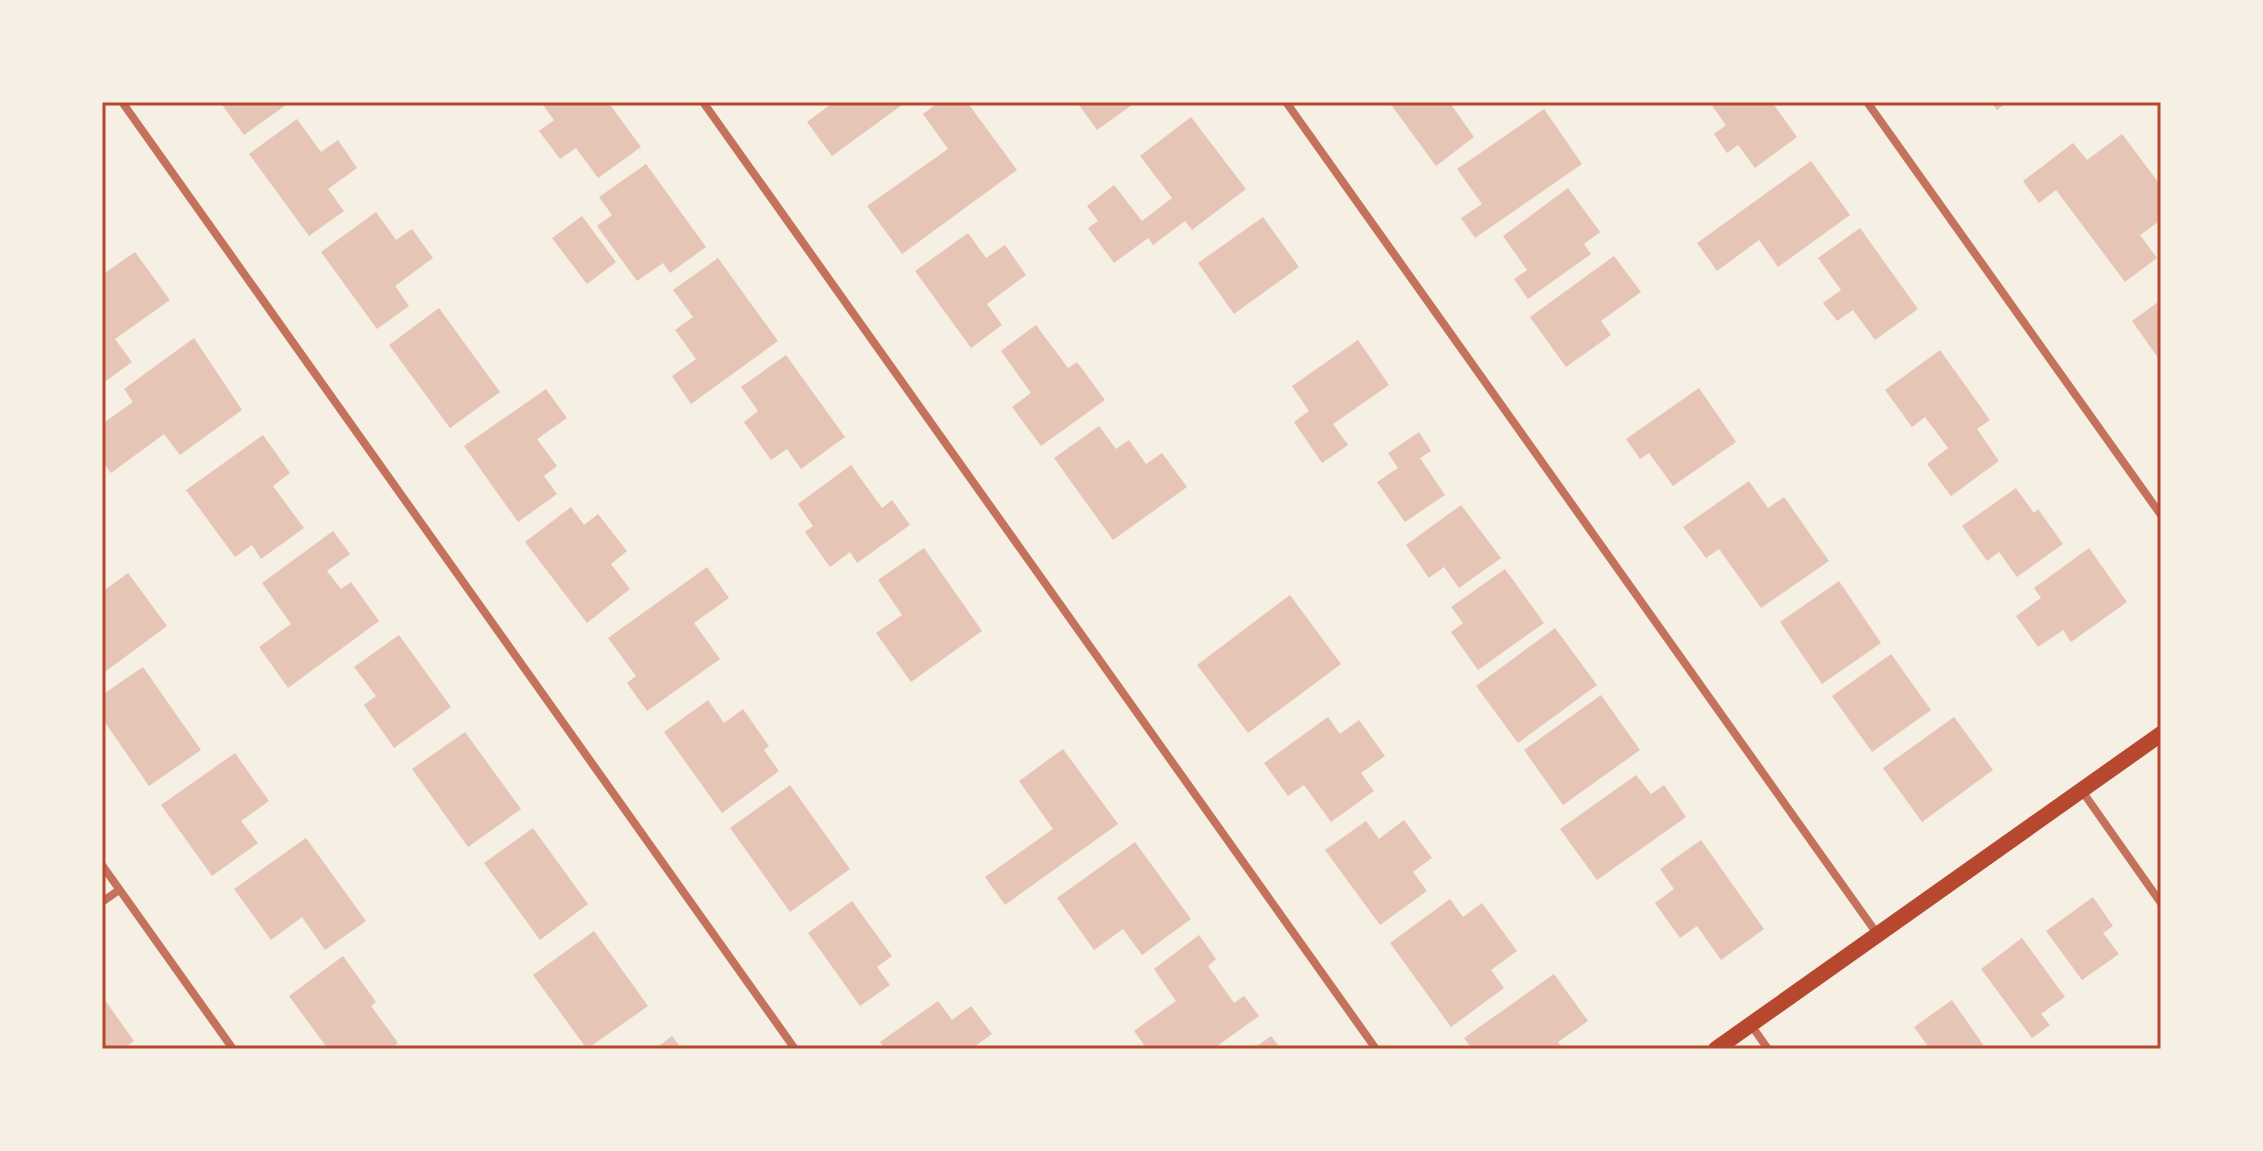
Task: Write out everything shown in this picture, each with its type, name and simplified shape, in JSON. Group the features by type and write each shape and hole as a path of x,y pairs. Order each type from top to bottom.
{"main road":[{"path":"1716,1049 2161,734"}],"street":[{"path":"122,102 795,1049"},
{"path":"703,102 1376,1049"},
{"path":"1286,102 1878,935"},
{"path":"1867,102 2161,515"},
{"path":"2081,790 2161,903"},
{"path":"102,865 233,1049"},
{"path":"102,902 119,890"},
{"path":"1751,1025 1768,1049"}],"building":[{"path":"220,102 284,102 286,105 244,135"},
{"path":"541,102 608,102 641,147 598,178 576,148 560,159 539,131 554,120"},
{"path":"834,102 906,102 832,156 807,122"},
{"path":"939,102 967,102 1017,170 902,254 867,206 948,149 923,114"},
{"path":"1077,102 1136,102 1097,130"},
{"path":"1389,102 1457,102 1452,106 1474,137 1436,166"},
{"path":"1717,102 1772,102 1797,137 1755,168 1738,145 1727,153 1714,134 1726,125 1712,106"},
{"path":"1991,102 2008,102 1997,110"},
{"path":"1544,109 1582,164 1475,238 1461,218 1482,204 1457,169"},
{"path":"1191,117 1246,189 1192,230 1185,221 1153,245 1148,238 1114,263 1088,228 1098,221 1087,206 1114,185 1142,221 1172,198 1140,156"},
{"path":"297,119 321,152 338,140 357,168 328,189 344,211 309,236 249,154"},
{"path":"2122,134 2161,186 2161,220 2140,235 2157,258 2125,282 2056,190 2039,203 2023,181 2073,143 2087,160"},
{"path":"1811,161 1850,215 1778,267 1759,240 1717,271 1697,243"},
{"path":"646,164 706,247 670,273 663,263 637,281 597,226 612,215 599,197"},
{"path":"1568,188 1600,232 1584,244 1591,254 1528,299 1514,279 1527,270 1503,236"},
{"path":"376,212 396,240 412,229 433,258 395,286 409,306 377,329 321,252"},
{"path":"582,216 616,262 587,284 552,238"},
{"path":"1263,217 1299,267 1234,314 1198,263"},
{"path":"1860,228 1918,309 1875,340 1853,310 1837,321 1823,303 1841,290 1818,258"},
{"path":"968,233 986,258 1005,245 1026,275 987,304 1002,325 971,348 915,271"},
{"path":"135,252 170,300 115,339 132,362 102,384 102,275"},
{"path":"1614,256 1641,292 1601,321 1611,335 1566,367 1530,317"},
{"path":"718,258 778,341 691,404 672,376 696,359 675,330 693,317 673,290"},
{"path":"2161,300 2161,362 2132,321"},
{"path":"439,308 500,392 450,428 389,345"},
{"path":"1036,325 1068,368 1077,362 1105,400 1041,446 1012,407 1031,393 1001,351"},
{"path":"194,338 242,410 180,455 164,434 111,473 102,461 102,424 133,402 124,389"},
{"path":"1358,340 1389,385 1333,424 1348,445 1322,463 1294,422 1309,411 1292,386"},
{"path":"1940,350 1990,420 1977,429 1999,461 1951,496 1927,464 1948,448 1925,417 1912,427 1885,390"},
{"path":"786,355 845,437 801,469 787,449 771,460 744,422 758,411 741,387"},
{"path":"1699,388 1736,442 1673,486 1649,453 1640,459 1626,439"},
{"path":"546,389 567,418 537,439 557,466 544,476 557,494 518,522 464,446"},
{"path":"1099,426 1116,449 1129,440 1146,464 1162,453 1187,487 1113,540 1054,458"},
{"path":"1419,432 1431,451 1420,458 1445,495 1405,522 1377,482 1398,468 1388,453"},
{"path":"263,435 290,473 273,486 304,528 261,559 252,545 235,557 186,490"},
{"path":"851,465 882,508 892,500 910,525 857,563 850,552 830,567 805,532 813,526 798,504"},
{"path":"1749,481 1768,508 1784,497 1829,561 1761,608 1719,549 1706,558 1683,527"},
{"path":"2016,488 2034,513 2038,509 2063,544 2017,577 1999,552 1987,561 1962,526"},
{"path":"1461,505 1501,558 1459,588 1444,567 1429,578 1406,545"},
{"path":"571,507 584,525 598,514 627,551 611,564 630,589 587,623 525,542"},
{"path":"333,531 350,554 327,571 341,589 351,582 379,621 288,688 259,647 291,624 262,583"},
{"path":"924,548 982,631 911,682 876,633 902,615 878,580"},
{"path":"2089,548 2127,602 2071,642 2063,630 2038,647 2016,616 2041,598 2034,588"},
{"path":"707,567 729,598 694,623 720,659 647,711 627,683 636,676 608,638"},
{"path":"1505,569 1544,623 1478,670 1451,632 1463,623 1451,607"},
{"path":"128,573 167,626 102,674 102,592"},
{"path":"1839,581 1881,643 1822,684 1780,622"},
{"path":"1290,595 1341,664 1248,733 1197,665"},
{"path":"1555,628 1597,685 1518,743 1476,686"},
{"path":"399,635 451,707 394,748 364,705 376,696 354,667"},
{"path":"1891,654 1931,710 1872,752 1832,696"},
{"path":"143,667 201,750 149,786 102,718 102,695"},
{"path":"1601,695 1640,750 1563,805 1524,750"},
{"path":"708,700 724,723 743,709 769,746 764,750 779,771 722,813 664,732"},
{"path":"1328,717 1340,734 1359,720 1385,756 1361,773 1374,791 1331,822 1304,785 1288,796 1264,763"},
{"path":"1954,717 1993,770 1922,822 1883,768"},
{"path":"465,732 521,809 468,847 412,769"},
{"path":"1063,749 1118,824 1005,905 985,877 1053,829 1019,781"},
{"path":"235,753 269,801 241,821 258,843 212,876 161,805"},
{"path":"1636,775 1651,794 1664,785 1686,817 1597,880 1560,829"},
{"path":"790,785 850,869 790,912 730,828"},
{"path":"1404,820 1432,858 1413,872 1427,891 1380,925 1325,850 1366,821 1379,839"},
{"path":"533,828 588,904 540,940 484,863"},
{"path":"306,838 366,921 325,950 302,917 271,940 234,889"},
{"path":"1701,840 1764,929 1721,960 1697,926 1680,938 1655,903 1674,889 1660,869"},
{"path":"1135,842 1191,919 1142,955 1123,929 1094,950 1057,898"},
{"path":"2093,897 2113,926 2103,933 2119,954 2082,980 2046,931"},
{"path":"1450,899 1463,917 1482,903 1517,951 1491,970 1504,988 1451,1027 1390,943"},
{"path":"852,901 892,956 877,967 890,985 860,1006 808,933"},
{"path":"594,931 648,1006 587,1049 533,975"},
{"path":"1199,935 1216,959 1208,966 1234,1003 1244,996 1259,1016 1213,1049 1147,1049 1134,1031 1176,1001 1154,969"},
{"path":"2022,938 2065,997 2041,1014 2050,1025 2032,1038 1981,969"},
{"path":"343,956 376,1002 371,1006 398,1043 390,1049 328,1049 289,996"},
{"path":"1554,974 1588,1021 1558,1042 1563,1049 1472,1049 1464,1038"},
{"path":"102,996 134,1041 123,1049 102,1049"},
{"path":"1952,1000 1986,1049 1930,1049 1914,1027"},
{"path":"938,1001 952,1020 971,1006 992,1034 971,1049 885,1049 880,1042"},
{"path":"672,1036 682,1049 655,1049"},
{"path":"1271,1036 1281,1049 1253,1049"}]}
